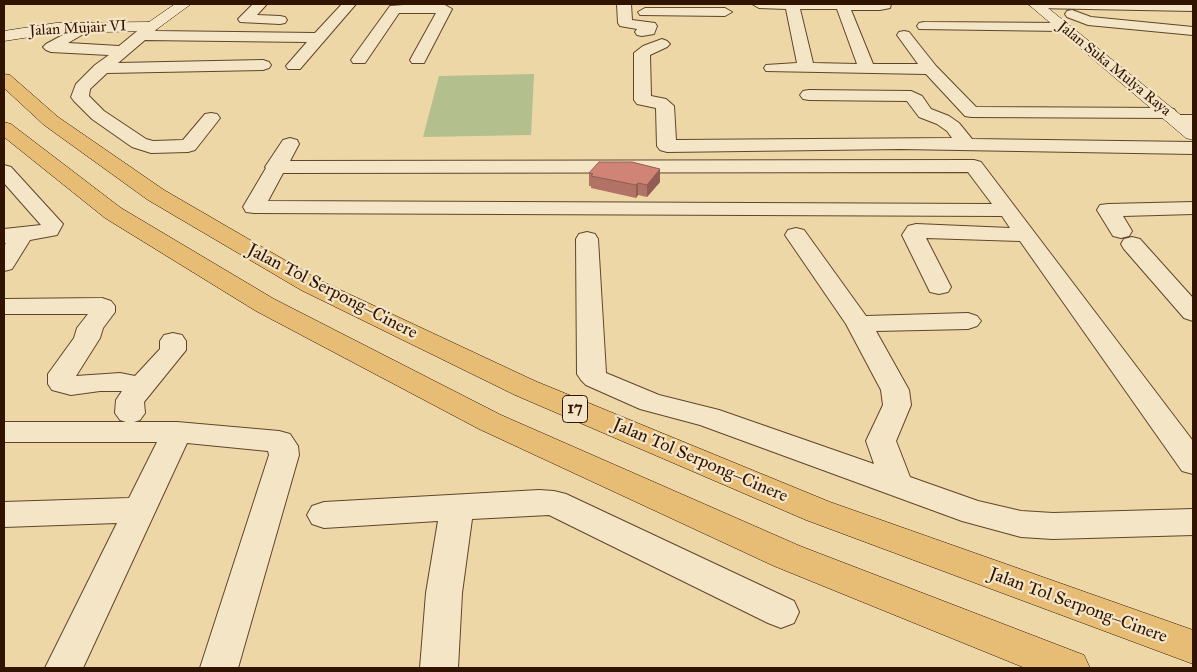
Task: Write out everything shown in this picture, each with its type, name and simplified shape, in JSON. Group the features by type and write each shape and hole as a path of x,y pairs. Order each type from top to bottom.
{"highway":[{"name":"Jalan Tol Serpong–Cinere","path":"4,79 51,121 156,195 310,284 516,383 818,511 1193,648"},
{"path":"4,128 113,213 265,305 490,422 787,556 1070,668"}],"street":[{"path":"184,4 152,26 101,68 82,88 80,96 98,115 143,146 158,148 188,146 211,118"},
{"path":"260,4 245,19 292,20"},
{"path":"294,66 349,4"},
{"path":"624,4 625,23 650,26 649,31 642,32"},
{"path":"758,4 880,6 884,6 884,4"},
{"path":"1035,4 1193,7"},
{"name":"Jalan Suka Mulya Raya","path":"1035,4 1184,123"},
{"path":"1056,4 1088,22 1193,31"},
{"path":"792,5 806,68"},
{"path":"842,5 866,69"},
{"path":"359,60 395,9 418,6 445,10 418,60"},
{"path":"645,12 725,8 733,27"},
{"path":"152,26 187,19"},
{"path":"87,26 51,47 121,51"},
{"name":"Jalan Mujair VI","path":"4,36 36,30 87,26 152,26"},
{"path":"152,26 319,38"},
{"path":"924,26 1062,27"},
{"path":"904,35 930,69 969,111 1184,123"},
{"path":"662,44 642,53 643,93 644,101 657,102 665,106 667,146 806,144 970,155"},
{"path":"101,68 263,65"},
{"path":"772,68 930,69"},
{"path":"809,95 911,96 925,113 943,120 953,127 1008,210 1193,463"},
{"path":"798,123 806,144"},
{"path":"1051,128 1184,123"},
{"path":"290,144 275,167 254,207 565,188 970,155 993,145 1193,148"},
{"path":"275,167 565,188 1008,210"},
{"path":"4,171 13,192 52,224 49,230 12,236 4,264"},
{"path":"1193,208 1108,210 1126,238 1193,313"},
{"path":"939,287 913,234 916,231 1026,235"},
{"path":"796,235 859,324 895,390 897,405 881,441 897,483"},
{"path":"588,239 591,366 592,374 596,379 650,402 710,417 974,512 1021,524 1053,526 1193,522"},
{"path":"4,306 102,306 102,312 90,328 87,338 62,374 62,384 71,386 100,382 120,382 141,387"},
{"path":"859,324 968,321"},
{"path":"130,413 130,400 173,350 173,341"},
{"path":"4,432 178,432 279,441 283,446 284,455 219,668"},
{"path":"64,668 178,432"},
{"path":"324,515 539,502 554,503 781,612"},
{"path":"439,668 444,593 457,508"},
{"path":"4,514 139,510"}],"green space":[{"path":"534,74 531,135 423,137 439,76"}],"building":[{"path":"599,162 632,162 660,169 647,185 638,183 636,185 591,176 593,174 589,173"}]}
